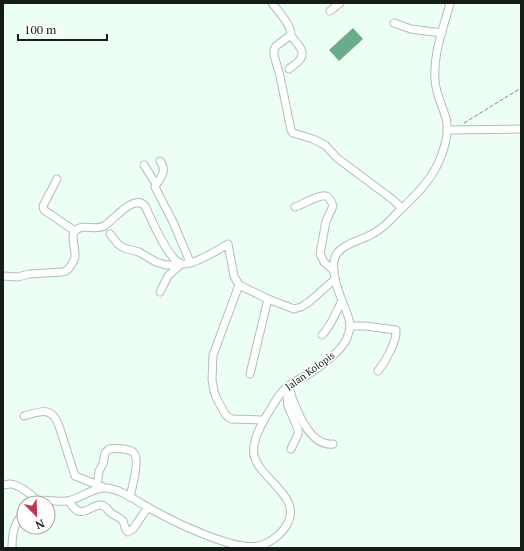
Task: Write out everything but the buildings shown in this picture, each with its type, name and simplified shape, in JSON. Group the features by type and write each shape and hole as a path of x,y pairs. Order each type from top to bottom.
{"street":[{"path":"272,3 288,25 291,35 299,45 302,54 301,58 289,69"},
{"path":"330,12 340,3"},
{"path":"378,371 385,361 397,336 396,330 365,326 350,326 334,275 333,263 338,252 346,246 376,232 392,219 420,191 440,159 447,130 447,121 434,80 437,52 450,3"},
{"path":"394,23 410,28 442,33"},
{"path":"291,35 276,46 274,50 291,130 293,133 313,138 324,145 337,158 402,208"},
{"path":"447,130 521,130"},
{"path":"156,184 164,172 164,166 160,161"},
{"path":"144,165 156,184 155,187 174,222 190,262"},
{"path":"57,180 43,206 44,210 75,231"},
{"path":"295,208 318,197 326,196 330,200 333,206 326,221 320,254 334,275"},
{"path":"3,276 18,277 29,274 67,271 75,256 73,234 75,231 82,228 99,228 104,226 127,206 137,203 143,204 167,249 180,264"},
{"path":"110,234 120,246 139,252 156,262 169,266 199,260 228,244 234,276 239,285 268,299 294,309 309,302 334,275"},
{"path":"160,292 168,276 180,264"},
{"path":"239,285 213,355 212,380 216,397 228,417 232,419 263,420"},
{"path":"250,374 268,299"},
{"path":"322,335 329,327 342,301"},
{"name":"Jalan Kolopis","path":"24,416 45,411 53,414 59,426 75,476 105,488 112,489 130,497 167,518 224,541 247,546 265,544 278,536 284,529 289,522 291,511 290,505 284,494 257,462 254,456 254,447 263,420 277,399 339,350 348,339 350,326"},
{"path":"289,390 300,416 315,437 323,443 333,444"},
{"path":"289,390 287,403 298,432 290,449"},
{"path":"97,484 99,471 103,464 105,453 109,449 113,448 129,451 134,453 136,458 130,497"},
{"path":"3,485 14,484 31,495"},
{"path":"56,501 69,501 96,489 105,488"},
{"path":"69,501 74,508 84,512 100,505 104,506 111,514 122,520 125,529 128,532 133,529 148,507"},
{"path":"12,548 9,536 16,524"}],"path":[{"path":"461,125 521,88"}],"shaded area":[{"path":"353,28 363,39 339,61 329,50"}]}
